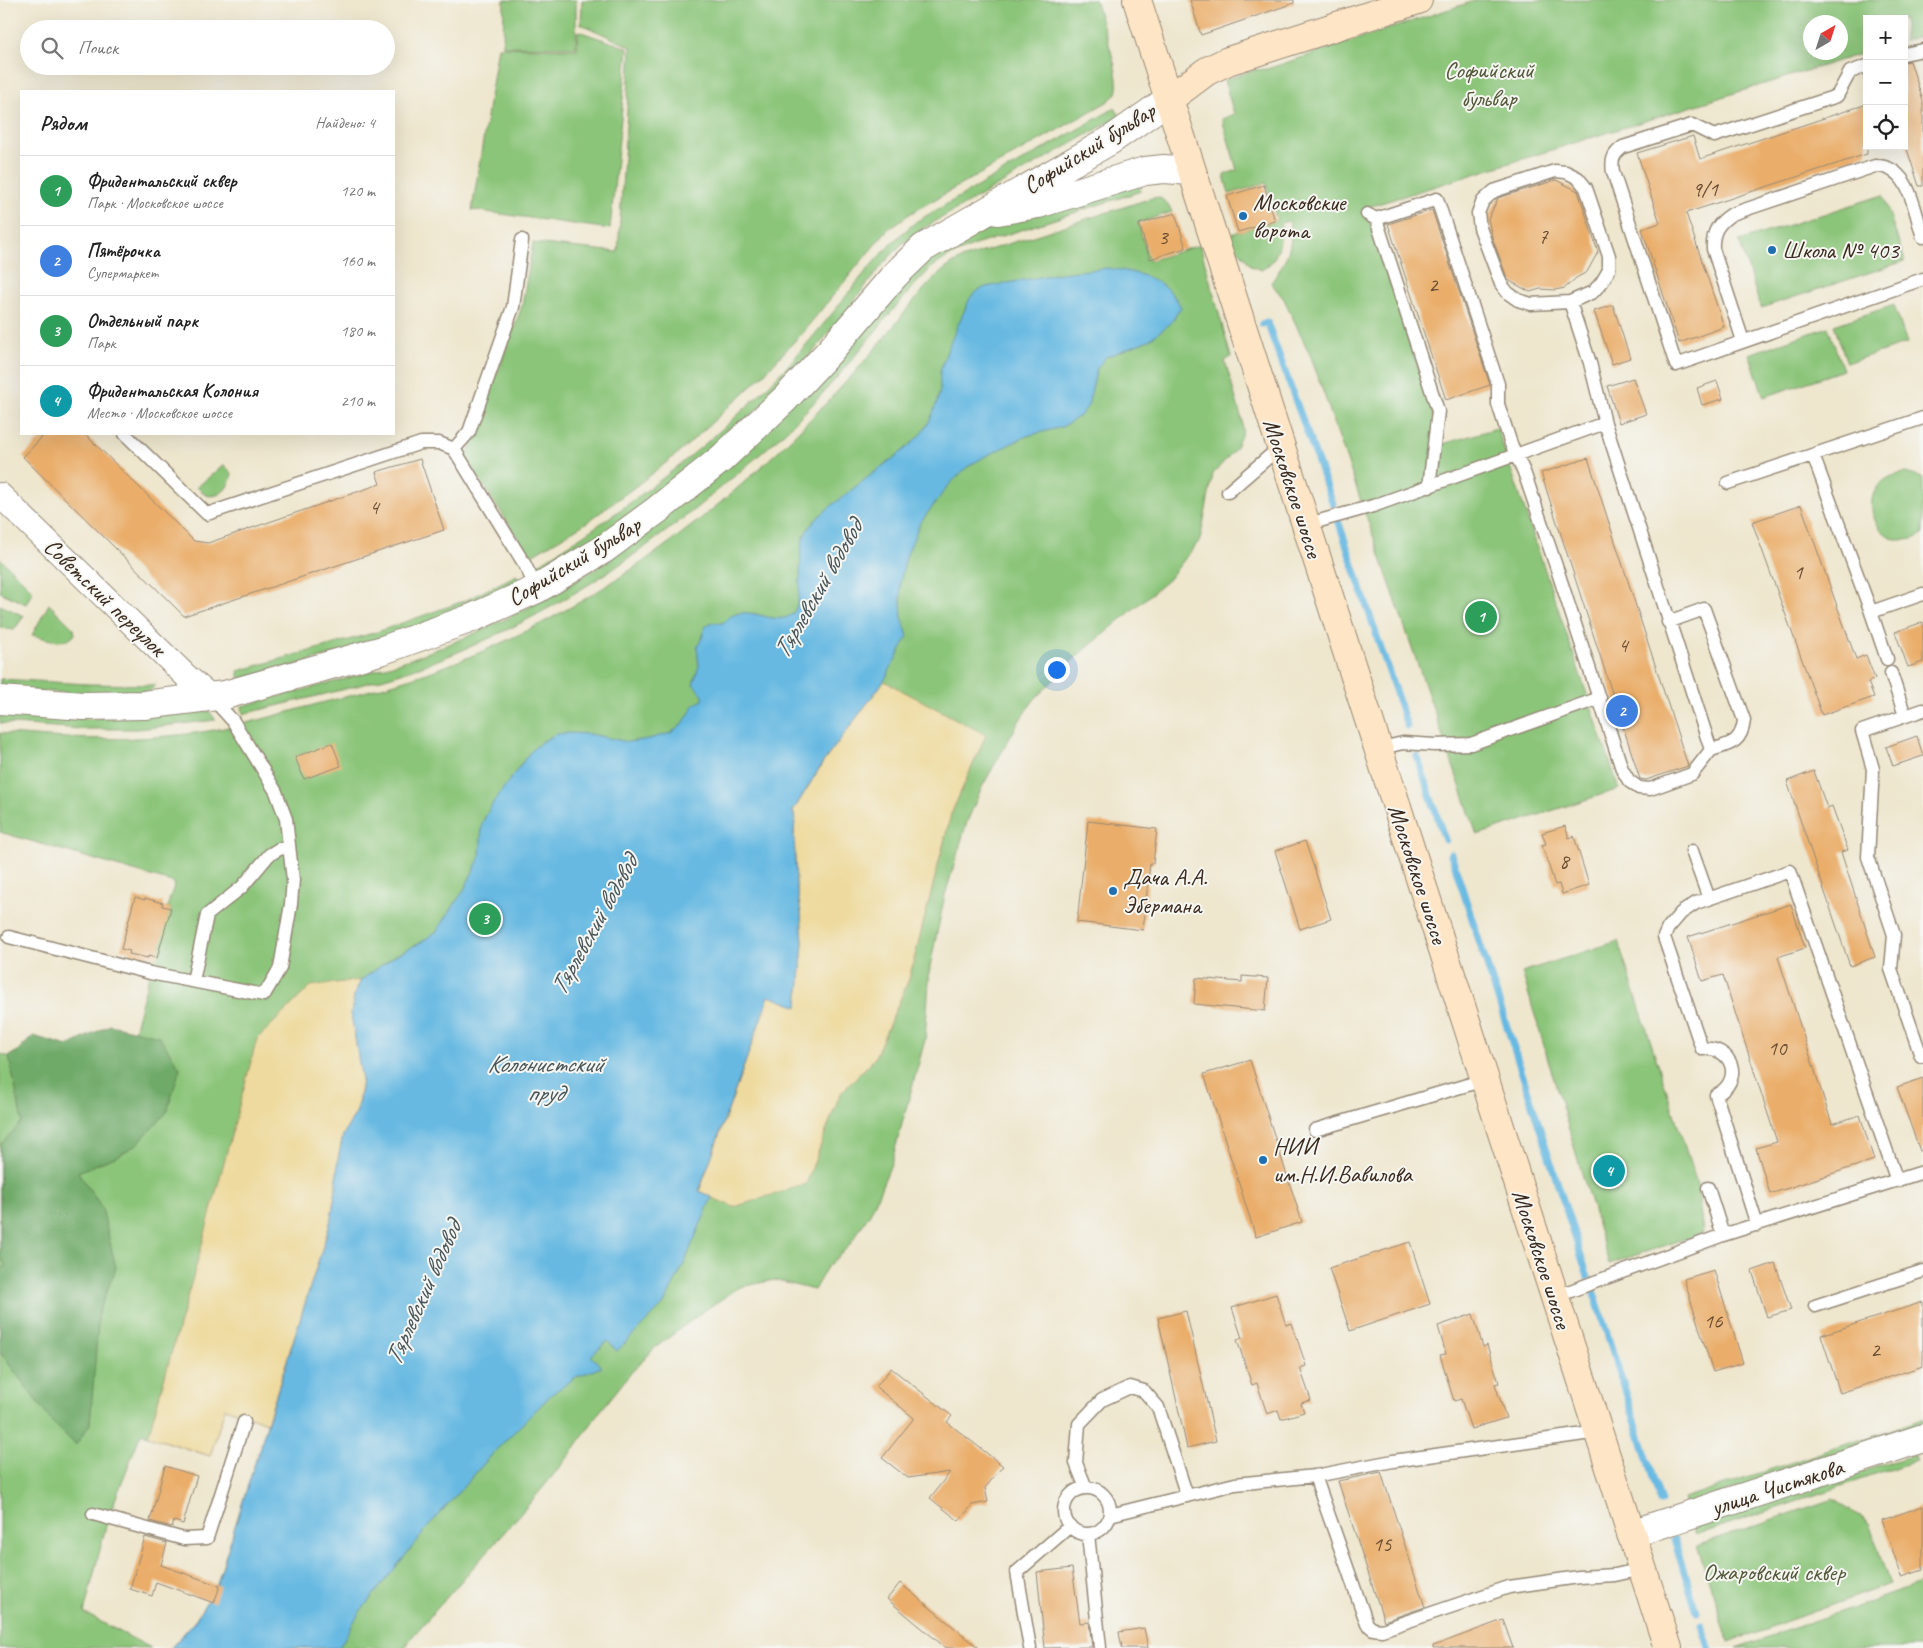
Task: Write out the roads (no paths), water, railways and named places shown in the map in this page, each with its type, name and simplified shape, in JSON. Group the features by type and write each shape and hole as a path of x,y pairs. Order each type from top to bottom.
{"main road":[{"name":"Московское шоссе","path":"1137,0 1668,1648"},
{"name":"Софийский бульвар","path":"1168,100 1207,71 1228,62 1418,0"}],"street":[{"name":"Софийский бульвар","path":"0,700 84,706 114,706 144,705 226,695 302,675 383,650 472,618 537,589 604,549 721,459 785,399 829,352 895,275 923,248 1111,140 1168,100"},
{"name":"Софийский бульвар","path":"984,213 1038,204 1145,171 1164,169 1191,171"},
{"name":"Советский переулок","path":"0,495 210,698"},
{"name":"улица Чистякова","path":"1631,1534 1923,1438"}],"lane":[{"path":"1908,53 1923,50"},
{"path":"1863,67 1850,72 1837,96 1714,136 1692,125 1623,147 1615,153 1611,161 1613,172 1676,365 1923,279"},
{"path":"1742,342 1713,249 1713,234 1721,222 1732,214 1875,166 1882,166 1894,170 1903,179 1923,237"},
{"path":"1555,171 1566,172 1578,178 1586,188 1609,256 1609,270 1593,292 1570,302 1531,304 1518,300 1508,293 1501,284 1480,228 1478,213 1483,201 1494,192 1555,171"},
{"path":"1429,487 1438,411 1372,217 1437,199 1498,384 1498,404 1524,472 1622,769 1629,781 1639,788 1650,789 1692,774 1711,750 1728,745 1737,739 1743,731 1744,720 1704,609 1668,622"},
{"path":"454,449 470,432 514,307 522,240"},
{"path":"1570,302 1590,363 1604,423 1711,750"},
{"path":"1728,483 1923,418"},
{"path":"1305,525 1374,506 1604,423"},
{"path":"126,435 207,514 421,443 439,443 454,449 525,565 537,589"},
{"path":"1228,492 1280,447"},
{"path":"1813,455 1887,659"},
{"path":"1871,612 1923,594"},
{"path":"1891,673 1905,716"},
{"path":"9,938 150,973 264,995 280,968 291,904 293,880 286,819 276,792 233,721 210,698"},
{"path":"1377,749 1403,743 1435,745 1471,744 1600,698"},
{"path":"1923,710 1862,731 1873,769 1868,857 1894,935 1891,969 1921,1056 1923,1055"},
{"path":"192,981 206,914 242,887 269,855 279,849 289,847"},
{"path":"1692,851 1709,899"},
{"path":"1757,1225 1716,1095 1728,1086 1731,1080 1731,1065 1728,1058 1716,1049 1702,1049 1664,937 1668,928 1681,913 1696,903 1790,871 1897,1181"},
{"path":"1315,1130 1484,1080"},
{"path":"1554,1297 1723,1235 1923,1172"},
{"path":"1708,1188 1723,1235"},
{"path":"1815,1306 1923,1271"},
{"path":"1086,1488 1076,1463 1079,1424 1102,1400 1130,1387 1144,1391 1158,1407 1187,1496"},
{"path":"93,1514 184,1539 207,1538 244,1422"},
{"path":"1110,1515 1235,1484 1315,1476 1393,1461 1598,1432"},
{"path":"1315,1476 1367,1624 1373,1629 1382,1630 1509,1587 1615,1575 1642,1569"},
{"path":"1086,1488 1100,1491 1105,1496 1108,1501 1110,1515 1103,1528 1088,1534 1075,1530 1070,1526 1064,1512 1066,1504 1074,1492 1086,1488"},
{"path":"1030,1648 1018,1572 1070,1526"},
{"path":"1088,1534 1100,1648"}],"water":[{"name":"Колонистский пруд","path":"1108,268 1150,278 1167,289 1181,307 1171,323 1149,340 1106,357 1097,368 1088,406 1080,416 1062,427 1027,436 966,468 947,487 920,523 906,557 900,583 902,618 908,636 884,681 824,761 793,811 795,818 796,884 803,942 798,1007 769,996 699,1191 712,1197 683,1266 664,1304 617,1351 608,1341 591,1356 602,1367 576,1377 552,1394 496,1450 433,1521 359,1613 339,1648 171,1648 194,1622 216,1587 330,1224 343,1135 357,1111 362,1080 351,1014 354,996 361,980 396,955 420,943 437,931 464,890 480,857 482,823 494,801 530,752 541,742 556,734 590,734 628,742 671,733 684,722 695,704 703,700 703,695 693,684 699,666 697,647 705,627 710,623 723,623 732,616 741,613 786,618 793,613 798,600 802,547 805,534 812,523 822,514 908,447 926,427 939,396 940,374 943,363 970,298 986,287 1061,273"}],"waterway":[{"path":"1262,324 1267,322 1333,504"},
{"path":"1339,523 1407,726"},
{"path":"1417,756 1445,840"},
{"path":"1451,854 1588,1277"},
{"path":"1594,1293 1661,1502"},
{"path":"1674,1540 1697,1612"},
{"path":"1701,1625 1709,1648"}],"place":[{"name":"Московские ворота","path":"1243,216"},
{"name":"Школа № 403","path":"1772,250"},
{"name":"Фридентальский сквер","path":"1481,617"},
{"name":"Пятёрочка","path":"1622,711"},
{"name":"Дача А.А. Эбермана","path":"1113,891"},
{"name":"Отдельный парк","path":"485,919"},
{"name":"НИИ им.Н.И.Вавилова","path":"1263,1160"},
{"name":"Фридентальская Колония","path":"1609,1171"}],"water label":[{"name":"Тярлевский водовод","path":"817,589"},
{"name":"Тярлевский водовод","path":"593,925"},
{"name":"Тярлевский водовод","path":"422,1293"}],"park label":[{"name":"Ожаровский сквер","path":"1774,1572"}]}
